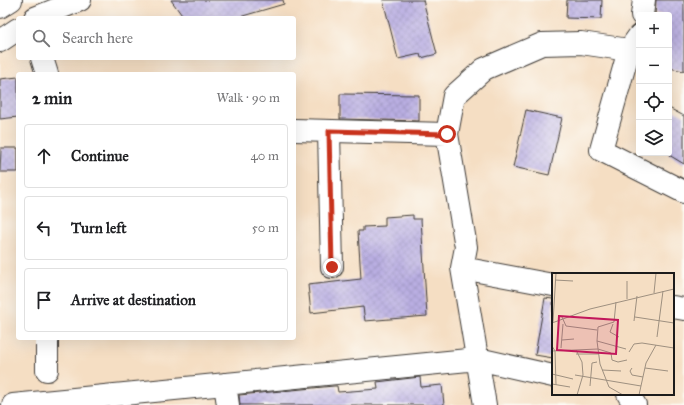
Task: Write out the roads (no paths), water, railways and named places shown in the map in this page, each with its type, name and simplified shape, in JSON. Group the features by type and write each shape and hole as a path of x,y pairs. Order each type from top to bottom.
{"street":[{"path":"0,7 11,0"},
{"path":"41,16 80,0"},
{"path":"642,12 644,0"},
{"path":"0,41 16,30"},
{"path":"485,405 462,268 466,247 447,134 454,96 484,69 542,44 634,43 600,150 684,192"},
{"path":"43,60 46,72"},
{"path":"296,130 447,134"},
{"path":"329,131 332,267"},
{"path":"462,268 552,284"},
{"path":"674,307 684,309"},
{"path":"47,340 47,370"},
{"path":"13,405 226,395 478,359 552,376"},
{"path":"629,395 636,405"}]}
